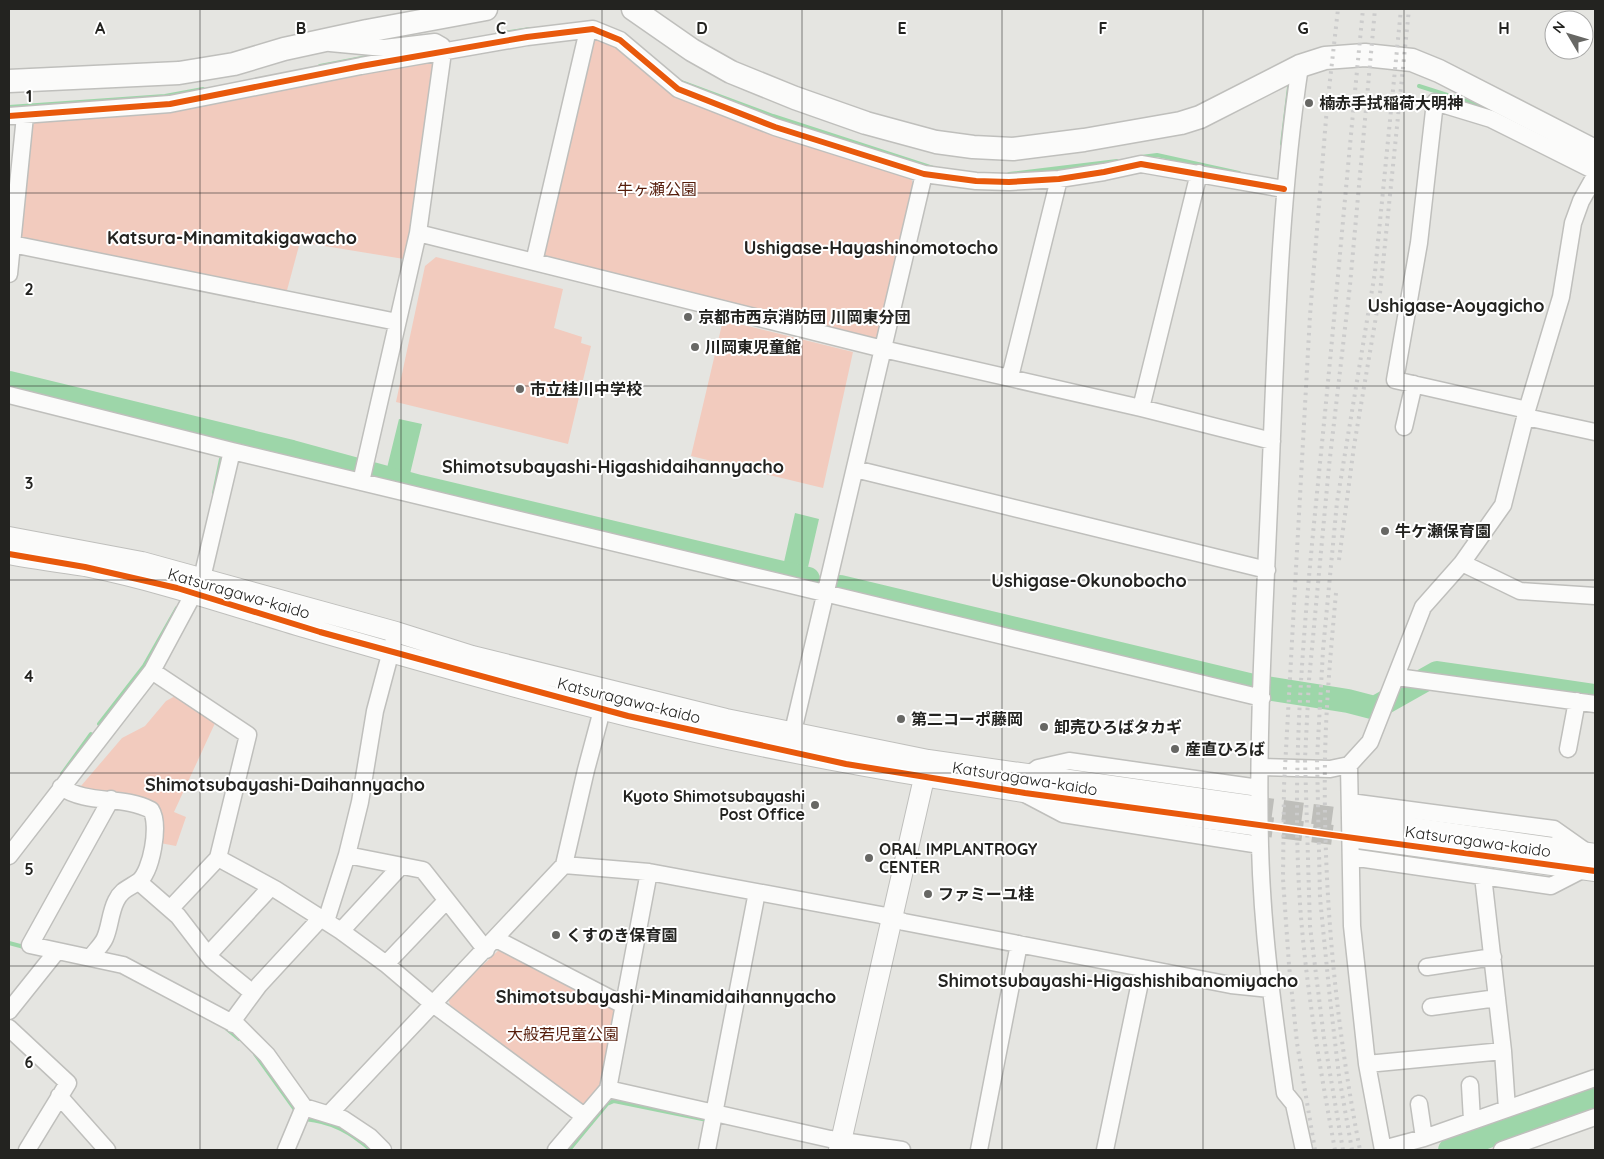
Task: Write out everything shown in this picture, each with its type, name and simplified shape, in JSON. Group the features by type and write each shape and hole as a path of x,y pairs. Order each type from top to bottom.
{"main road":[{"path":"9,81 179,73 234,64 319,42 486,9"},
{"path":"632,9 698,54 730,72 795,98 866,123 936,142 973,147 1013,149 1043,146 1181,123 1299,77 1324,58 1365,55 1412,60 1439,71 1595,151"}],"street":[{"path":"319,42 384,48 440,47 593,29 620,40 678,89 775,127 924,174 976,181 1059,179 1140,164 1284,188"},
{"path":"534,262 588,30"},
{"path":"9,274 17,116 170,104 361,66 440,47"},
{"path":"363,475 418,233 440,47"},
{"path":"1299,77 1284,188 1266,570 1260,767 1255,807 1260,845 1270,990 1285,1093 1294,1104 1304,1150"},
{"path":"1594,430 1395,380 1419,243 1435,102 1491,119 1595,171"},
{"path":"1141,408 1199,173"},
{"path":"790,742 924,174"},
{"path":"1260,767 1330,769 1349,765 1370,742 1423,607 1462,563 1503,504 1560,296 1573,224 1581,201 1595,176"},
{"path":"1010,377 1059,179"},
{"path":"418,233 883,349 1010,377 1272,441"},
{"path":"12,244 397,322"},
{"path":"1404,427 1414,384"},
{"path":"9,395 232,451 363,475 825,594 1262,693"},
{"path":"9,856 152,671 199,586 232,451"},
{"path":"854,469 1266,570"},
{"name":"Katsuragawa-kaido","path":"9,537 117,557 199,586 393,642 472,656 605,700 790,742 926,769 1026,784 1255,807"},
{"name":"Katsuragawa-kaido","path":"9,554 199,586"},
{"path":"1462,563 1520,591 1595,596"},
{"path":"229,1026 253,993 323,920 347,855 360,802 375,711 393,642"},
{"path":"152,671 248,735 218,858 171,908"},
{"path":"1397,677 1595,704"},
{"path":"330,1113 564,865 605,700"},
{"path":"1568,749 1576,701"},
{"path":"1255,807 1069,761 1038,768 1026,784 1063,814 1260,845"},
{"path":"1349,765 1352,926 1367,1064 1383,1149 1424,1138 1595,1078"},
{"path":"840,1146 926,769"},
{"path":"61,788 72,795 126,800 142,805 151,810 154,815 156,832 151,857 138,882 127,887 116,901 104,939 90,957"},
{"path":"111,799 30,945 123,965 253,1039 267,1055 304,1107 310,1110 330,1113 343,1119 370,1137 383,1150"},
{"path":"1350,802 1554,829 1591,862 1551,886 1351,857"},
{"name":"Katsuragawa-kaido","path":"1358,829 1591,862"},
{"path":"347,855 400,867 423,870 446,900 491,944 623,1005"},
{"path":"218,858 271,887 341,930 386,964 433,1004 584,1116"},
{"path":"564,865 649,872 1231,985 1270,990"},
{"path":"341,930 400,867"},
{"path":"556,1150 608,1088 649,872"},
{"path":"1483,876 1504,1051 1507,1109"},
{"path":"138,882 171,908 208,955 253,993"},
{"path":"208,955 271,887"},
{"path":"707,1150 757,892"},
{"path":"386,964 446,900"},
{"path":"979,1150 1019,944"},
{"path":"9,1011 57,951"},
{"path":"1427,967 1493,957"},
{"path":"1105,1150 1143,968"},
{"path":"1431,1008 1497,998"},
{"path":"9,1028 68,1083 36,1147"},
{"path":"1367,1064 1504,1051"},
{"path":"1470,1085 1472,1120"},
{"path":"608,1088 712,1118 840,1146 902,1150"},
{"path":"60,1096 107,1150"},
{"path":"1419,1104 1424,1138"},
{"path":"286,1150 304,1107"},
{"path":"1502,1150 1544,1143 1595,1117"}],"green space":[{"name":"牛ヶ瀬公園","path":"595,38 614,45 670,92 910,175 913,184 880,335 873,341 548,260 541,253 589,46"},
{"path":"431,60 436,64 417,193 404,259 300,242 286,294 24,240 19,231 32,128 36,119 138,115"},
{"path":"436,257 563,289 554,328 582,337 581,343 591,346 568,444 396,402 425,266"},
{"path":"723,320 853,352 823,488 691,456"},
{"path":"177,695 216,721 174,812 186,817 176,846 160,843 161,810 141,799 75,793 122,738 145,726 166,701"},
{"name":"大般若児童公園","path":"501,948 617,1012 601,1087 590,1103 579,1104 450,1005 448,998"}],"shaded area":[{"path":"399,419 422,424 410,474 387,468"},
{"path":"795,513 819,519 808,567 784,562"}],"waterway":[{"path":"497,34 530,29"},
{"path":"320,66 367,57"},
{"path":"679,81 773,116 933,168"},
{"path":"1282,144 1289,87 1294,86"},
{"path":"1419,86 1488,108"},
{"path":"9,107 165,96 203,89"},
{"path":"1141,157 1157,155 1239,173"},
{"path":"1009,174 1117,161"},
{"path":"9,383 292,452 420,487 808,579"},
{"path":"214,493 221,459"},
{"path":"840,587 1253,686 1348,701 1375,708 1437,673 1595,696"},
{"path":"99,724 144,666 177,608"},
{"path":"62,774 91,734"},
{"path":"9,943 24,947"},
{"path":"227,1029 239,1039"},
{"path":"255,1054 296,1111"},
{"path":"1450,1150 1595,1097"},
{"path":"569,1150 607,1104 614,1101 707,1120"},
{"path":"305,1119 333,1125 356,1138 371,1150"}],"tunnel":[{"path":"1253,806 1358,820"},
{"path":"1253,825 1358,838"}],"railway":[{"path":"1315,1150 1297,1043 1289,965 1283,879 1284,786 1310,315 1327,107 1338,9"},
{"path":"1335,1150 1304,954 1299,888 1297,774 1302,660 1363,9"},
{"path":"1343,1150 1324,1038 1310,926 1305,759 1309,680 1329,466 1350,285 1375,9"},
{"path":"1352,1150 1339,1076 1320,898 1317,759 1323,650 1337,502 1375,272 1401,9"},
{"path":"1339,560 1354,446 1380,293 1409,9"},
{"path":"1336,593 1326,738 1326,857 1337,1004 1360,1150"}],"cycle path":[{"path":"9,116 170,104 361,66 527,37 593,29 620,40 678,89 775,127 924,174 976,181 1009,182 1059,179 1141,164 1284,189"},
{"path":"9,554 85,567 177,588 320,632 628,716 846,764 1025,793 1595,871"}],"place":[{"name":"楠赤手拭稲荷大明神","path":"1309,103"},
{"name":"京都市西京消防団 川岡東分団","path":"688,317"},
{"name":"川岡東児童館","path":"695,347"},
{"name":"市立桂川中学校","path":"520,389"},
{"name":"牛ケ瀬保育園","path":"1385,531"},
{"name":"第二コーポ藤岡","path":"901,719"},
{"name":"卸売ひろばタカギ","path":"1044,727"},
{"name":"産直ひろば","path":"1175,749"},
{"name":"Kyoto Shimotsubayashi Post Office","path":"815,805"},
{"name":"ORAL IMPLANTROGY CENTER","path":"869,858"},
{"name":"ファミーユ桂","path":"928,894"},
{"name":"くすのき保育園","path":"556,935"}],"district":[{"name":"Katsura-Minamitakigawacho","path":"232,237"},
{"name":"Ushigase-Hayashinomotocho","path":"871,247"},
{"name":"Ushigase-Aoyagicho","path":"1456,305"},
{"name":"Shimotsubayashi-Higashidaihannyacho","path":"613,466"},
{"name":"Ushigase-Okunobocho","path":"1089,580"},
{"name":"Shimotsubayashi-Daihannyacho","path":"285,784"},
{"name":"Shimotsubayashi-Higashishibanomiyacho","path":"1118,980"},
{"name":"Shimotsubayashi-Minamidaihannyacho","path":"666,996"}]}
